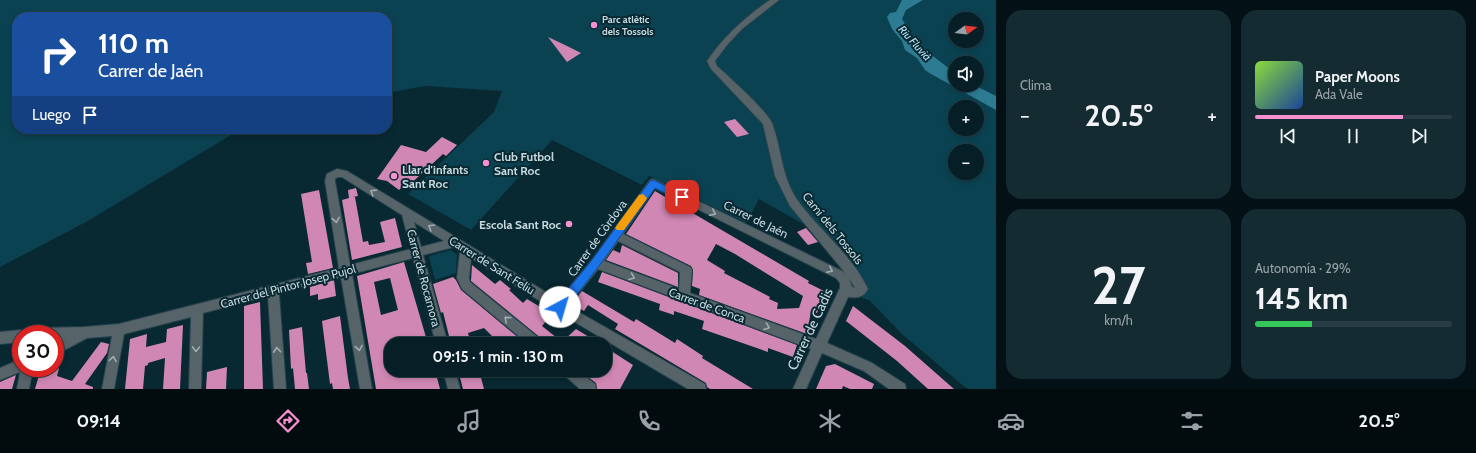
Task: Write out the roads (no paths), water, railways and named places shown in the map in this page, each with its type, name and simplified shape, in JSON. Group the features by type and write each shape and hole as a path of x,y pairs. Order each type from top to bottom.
{"street":[{"name":"Camí dels Tossols","path":"775,0 746,22 717,51 711,61 767,123 780,176 792,198 858,281 862,289 857,293 845,286"},
{"name":"Carrer de Sant Feliu","path":"346,271 330,181 330,177 333,174 344,174 560,307 700,389"},
{"name":"Carrer de Còrdova","path":"560,307 596,263 614,235 653,183"},
{"name":"Carrer de Jaén","path":"653,183 840,275 845,286"},
{"name":"Carrer de Rocamora","path":"406,212 440,337"},
{"path":"614,235 686,270 684,297"},
{"name":"Carrer del Pintor Josep Pujol","path":"84,334 119,330 456,242"},
{"path":"466,249 463,278 466,285 528,337"},
{"name":"Carrer de Conca","path":"596,263 819,346 868,367 900,389"},
{"path":"346,271 366,389"},
{"name":"Carrer de Cadis","path":"799,389 845,286"},
{"path":"273,290 280,389"},
{"path":"195,389 197,310"},
{"path":"108,389 119,330"},
{"path":"64,334 84,334"},
{"path":"64,344 84,334"},
{"path":"0,338 12,337"},
{"path":"0,374 12,369"},
{"path":"22,389 25,377"},
{"path":"451,377 454,389"},
{"path":"576,377 590,389"}],"water":[{"name":"Riu Fluvià","path":"902,0 923,0 906,10 902,19 916,43 948,68 948,83 925,70 917,58 905,50 902,41 892,29 887,17 890,13 896,12"},
{"path":"984,90 996,96 996,110 984,103 984,100 978,100 964,92 984,92"}],"place":[{"name":"Parc atlètic dels Tossols","path":"594,25"},
{"name":"Club Futbol Sant Roc","path":"486,163"},
{"name":"Llar d'infants Sant Roc","path":"394,176"},
{"name":"Escola Sant Roc","path":"569,224"}]}
